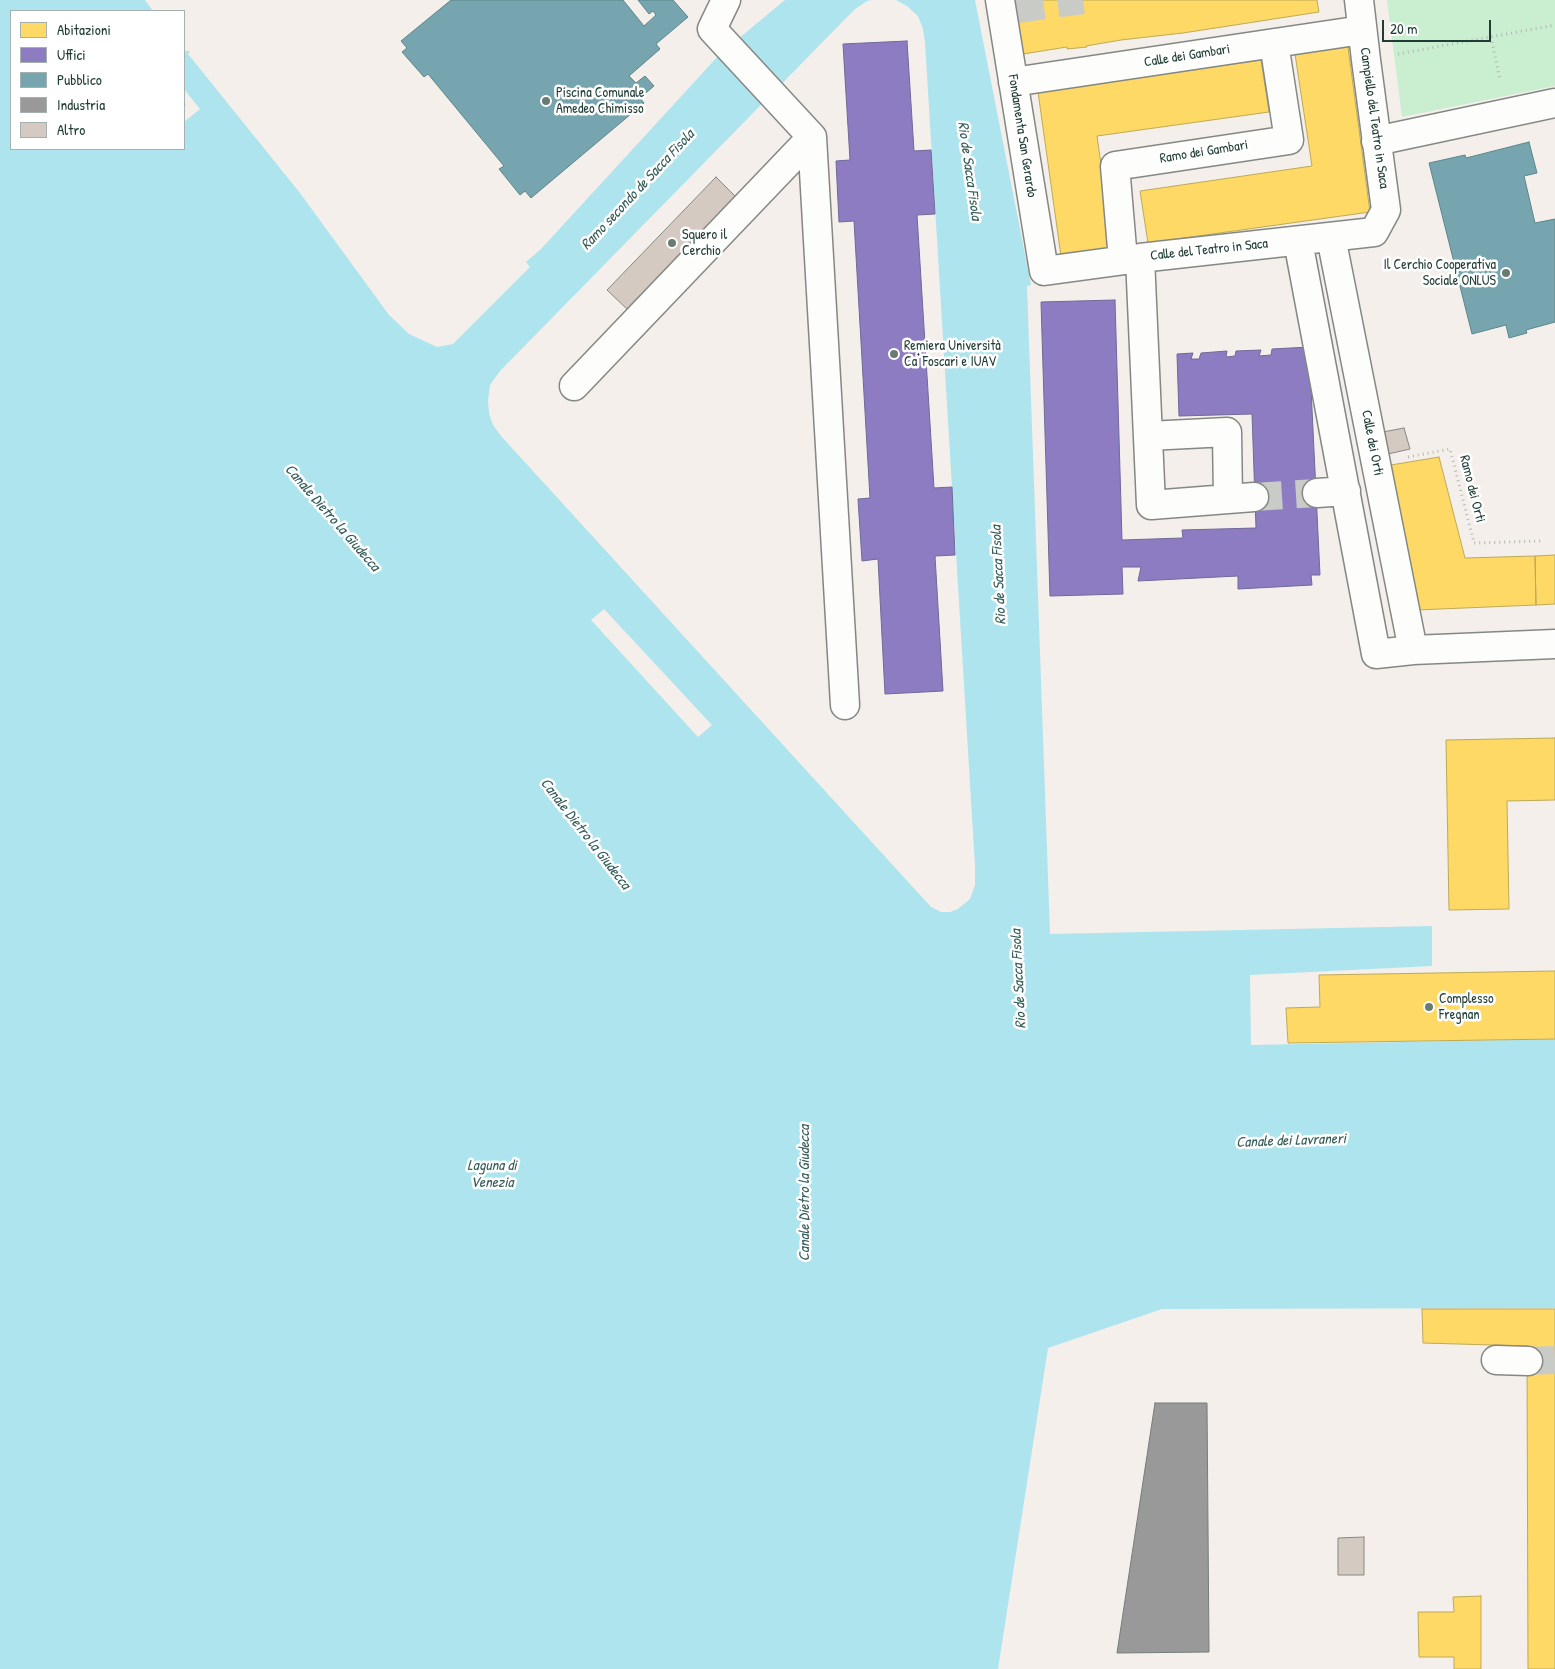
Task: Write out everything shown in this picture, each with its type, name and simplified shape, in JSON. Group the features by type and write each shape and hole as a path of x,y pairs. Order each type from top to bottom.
{"street":[{"path":"726,0 712,29 812,137 846,704"},
{"name":"Campiello del Teatro in Saca","path":"1359,0 1386,210 1374,232"},
{"name":"Fondamenta San Gerardo","path":"1006,7 1013,82 1044,271"},
{"name":"Calle dei Gambari","path":"1013,82 1362,30"},
{"name":"Ramo dei Gambari","path":"1131,259 1115,166 1289,140 1274,43"},
{"path":"1376,141 1555,103"},
{"path":"574,386 812,137"},
{"name":"Calle del Teatro in Saca","path":"1044,271 1131,259 1374,232"},
{"name":"Calle dei Orti","path":"1331,237 1414,650"},
{"path":"1298,241 1376,654 1414,650 1555,644"},
{"path":"1131,259 1148,436 1151,505 1241,498 1226,432 1148,436"},
{"path":"1333,427 1368,421"},
{"path":"1317,493 1346,491"},
{"path":"1496,1360 1528,1361"}],"path":[{"path":"1366,60 1555,25"},
{"path":"1491,37 1507,114"},
{"path":"185,55 190,50"},
{"name":"Ramo dei Orti","path":"1376,463 1450,449 1474,543 1541,541"}],"green space":[{"path":"1387,0 1555,0 1555,86 1402,117"}],"water":[{"name":"Laguna di Venezia","path":"0,0 145,0 152,10 10,10 10,150 185,150 185,50 300,193 389,315 409,334 437,347 453,344 530,267 526,262 541,249 720,54 785,0 872,0 855,9 500,371 490,385 489,413 493,425 501,436 931,907 941,912 950,912 958,909 970,899 975,885 975,866 925,42 918,16 907,6 896,0 975,0 1031,285 1027,286 1050,934 1432,926 1432,966 1250,975 1251,1045 1555,1039 1555,1308 1162,1309 1048,1348 998,1669 0,1669"}],"pier":[{"path":"185,90 200,109 185,121"},
{"path":"604,609 712,725 698,737 591,620"}],"building: Abitazioni":[{"path":"1015,0 1317,0 1319,12 1183,33 1121,40 1087,47 1067,49 1067,47 1023,54"},
{"path":"1348,47 1370,212 1148,243 1140,191 1312,166 1295,54"},
{"path":"1261,60 1269,112 1097,136 1113,248 1061,256 1038,92"},
{"path":"1439,457 1465,558 1535,556 1536,605 1416,610 1385,466"},
{"path":"1555,555 1555,604 1536,605 1535,556"},
{"path":"1555,738 1555,800 1507,801 1509,909 1449,910 1446,740"},
{"name":"Complesso Fregnan","path":"1555,971 1555,1039 1288,1043 1286,1008 1320,1007 1319,975"},
{"path":"1422,1309 1555,1309 1555,1669 1528,1669 1527,1346 1423,1343"},
{"path":"1481,1596 1481,1669 1454,1669 1454,1657 1419,1657 1418,1612 1454,1612 1453,1597"}],"building: Uffici":[{"name":"Remiera Università Ca' Foscari e IUAV","path":"907,41 914,151 931,150 935,214 917,215 934,488 952,487 955,555 935,556 943,691 885,694 878,559 862,561 858,499 870,498 854,221 839,222 836,161 850,160 843,44"},
{"path":"1115,300 1122,540 1183,538 1182,530 1256,528 1252,414 1179,416 1177,354 1193,353 1191,359 1199,359 1201,353 1227,351 1226,357 1235,356 1236,351 1261,350 1259,356 1271,355 1272,349 1309,347 1320,575 1311,575 1312,585 1238,589 1238,576 1138,581 1141,567 1122,567 1123,594 1050,596 1041,302"}],"building: Pubblico":[{"name":"Piscina Comunale Amedeo Chimisso","path":"451,0 623,0 644,26 656,15 653,11 649,14 638,0 673,0 688,17 656,44 660,49 629,76 636,83 645,76 654,86 640,98 644,103 531,198 525,191 520,195 499,169 504,166 428,74 424,77 402,52 407,48 401,41"},
{"name":"Il Cerchio Cooperativa Sociale ONLUS","path":"1529,142 1537,173 1524,176 1535,223 1555,219 1555,322 1526,330 1527,333 1509,338 1506,325 1472,334 1429,163 1465,155 1466,158"}],"building: Industria":[{"path":"1155,1403 1207,1403 1209,1652 1117,1653"}],"building: Altro":[{"name":"Squero il Cerchio","path":"716,177 736,197 627,309 607,290"},
{"path":"1404,428 1410,449 1388,454 1383,432"},
{"path":"1364,1537 1364,1575 1338,1575 1338,1538"}],"tunnel":[{"path":"1016,9 1083,0"},
{"path":"1254,497 1317,493"},
{"path":"1528,1361 1555,1360"}],"place":[{"name":"Piscina Comunale Amedeo Chimisso","path":"546,101"},
{"name":"Squero il Cerchio","path":"672,243"},
{"name":"Il Cerchio Cooperativa Sociale ONLUS","path":"1506,273"},
{"name":"Remiera Università Ca' Foscari e IUAV","path":"894,354"},
{"name":"Complesso Fregnan","path":"1429,1007"}],"water label":[{"name":"Rio de Sacca Fisola","path":"969,171"},
{"name":"Ramo secondo de Sacca Fisola","path":"638,190"},
{"name":"Canale Dietro la Giudecca","path":"332,518"},
{"name":"Rio de Sacca Fisola","path":"999,575"},
{"name":"Canale Dietro la Giudecca","path":"585,834"},
{"name":"Rio de Sacca Fisola","path":"1019,979"},
{"name":"Canale dei Lavraneri","path":"1291,1141"},
{"name":"Canale Dietro la Giudecca","path":"805,1193"}]}
